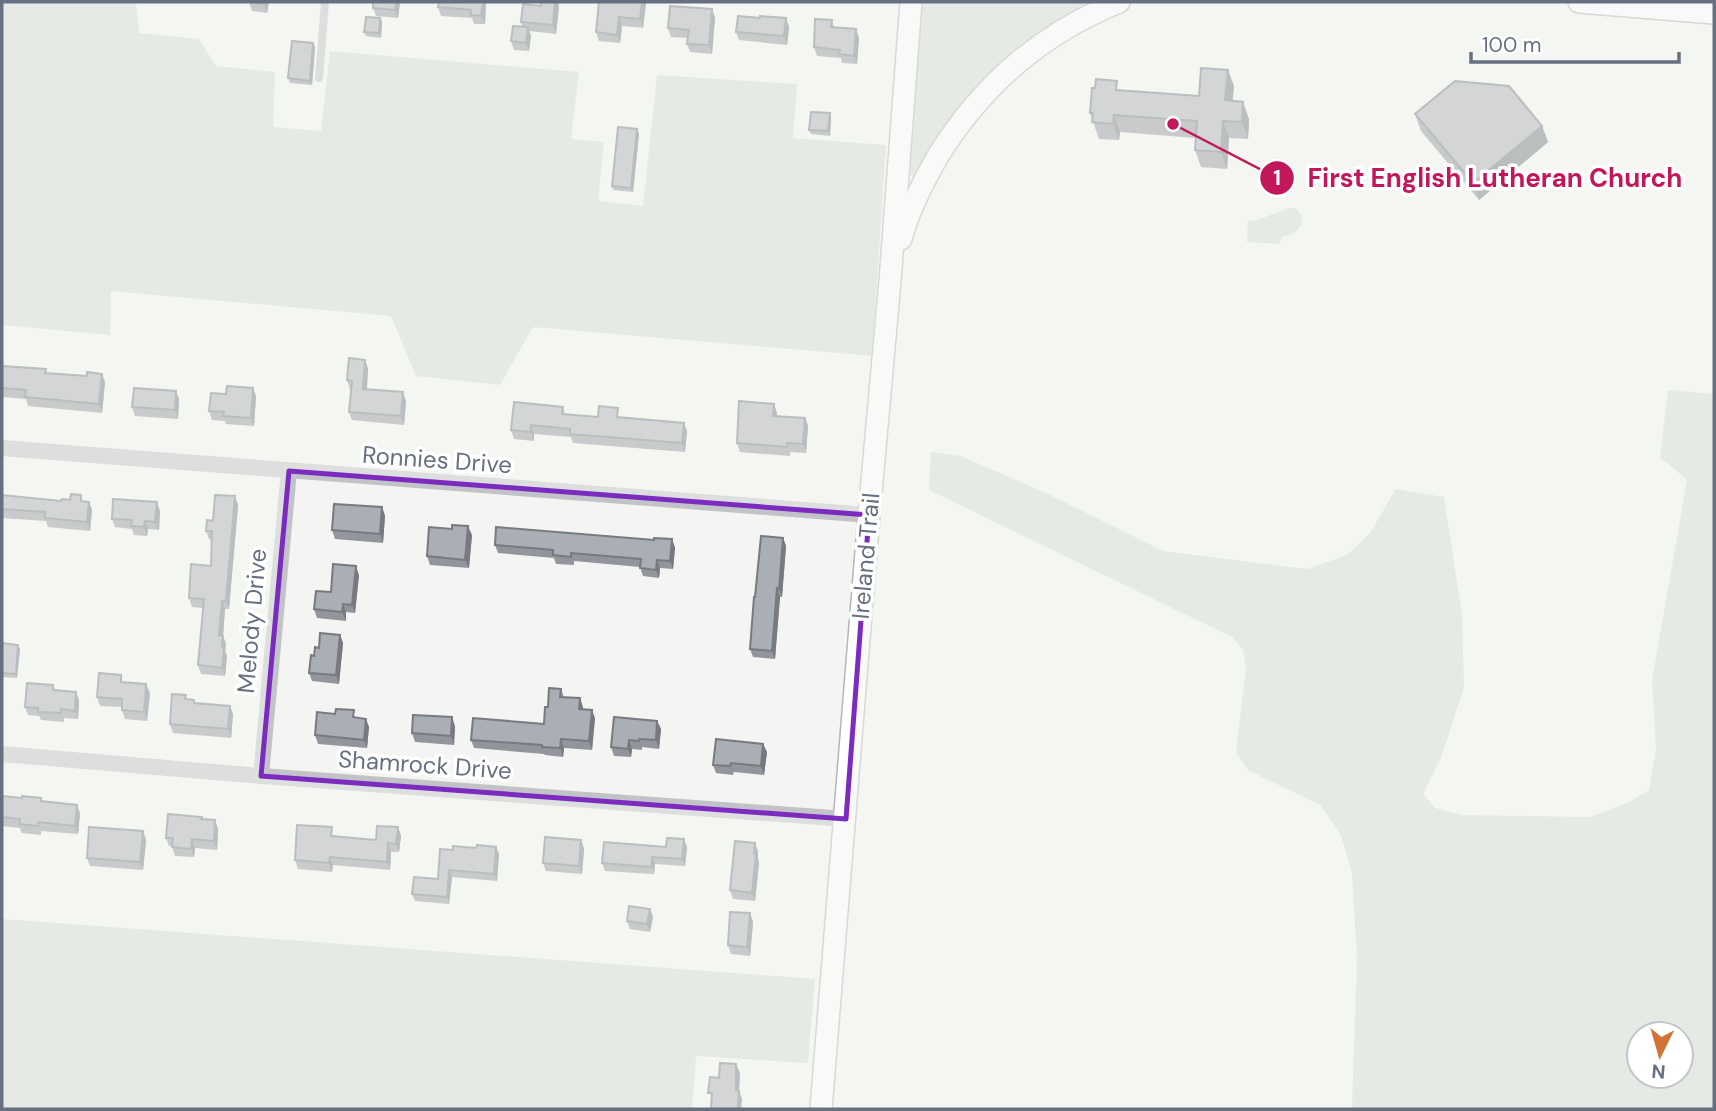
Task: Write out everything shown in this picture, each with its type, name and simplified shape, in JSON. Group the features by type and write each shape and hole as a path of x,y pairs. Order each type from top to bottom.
{"street":[{"name":"Ireland Trail","path":"821,1109 911,2"},
{"path":"890,281 915,199 952,133 972,107 1017,62 1043,43 1091,14 1119,2"},
{"path":"1579,2 1714,13"},
{"name":"Ronnies Drive","path":"2,448 869,515"},
{"name":"Melody Drive","path":"261,776 289,471"},
{"name":"Shamrock Drive","path":"2,754 261,776 846,818"}],"lane":[{"path":"319,78 325,2"}],"highlighted area":[{"path":"289,471 869,515 846,819 261,776"}],"shaded area":[{"path":"5,2 136,2 139,33 199,39 216,66 275,72 273,127 321,131 330,51 579,72 571,139 604,142 598,201 643,206 657,75 797,84 793,138 886,145 872,356 533,327 500,385 416,376 391,316 111,291 110,335 2,325 2,5"},
{"path":"923,2 1098,2 1049,27 916,180 908,173"},
{"path":"1289,208 1296,208 1302,218 1297,230 1282,237 1279,244 1247,242 1248,220 1255,221"},
{"path":"1668,390 1714,394 1714,1109 1352,1109 1357,958 1352,873 1341,835 1320,805 1248,770 1236,752 1246,668 1243,650 1232,637 929,490 931,452 961,456 1048,494 1163,551 1307,569 1347,555 1370,533 1396,489 1444,497 1462,615 1464,687 1441,758 1423,794 1435,808 1461,815 1590,817 1629,802 1649,790 1656,749 1652,680 1687,480 1660,457"},
{"path":"2,919 815,979 808,1063 696,1056 692,1109 2,1109"}],"building":[{"path":"373,2 396,2 395,10 373,8"},
{"path":"439,2 483,2 481,16 471,15 471,10 438,7"},
{"path":"541,2 555,2 553,25 521,22 523,4 541,6"},
{"path":"599,2 642,2 640,19 619,17 617,35 596,32"},
{"path":"670,6 712,9 709,45 687,44 689,30 668,28"},
{"path":"738,16 786,18 784,36 736,32"},
{"path":"366,17 380,18 379,33 364,32"},
{"path":"815,19 832,20 831,27 856,29 854,56 839,54 840,50 814,47"},
{"path":"513,26 528,27 526,43 511,41"},
{"path":"292,41 313,43 310,81 288,78"},
{"path":"1201,68 1228,70 1225,100 1243,102 1242,122 1223,121 1221,152 1195,150 1197,121 1114,115 1113,124 1092,122 1092,88 1095,88 1096,79 1117,81 1116,90 1199,96"},
{"path":"1455,81 1509,86 1542,126 1473,183 1415,114"},
{"path":"811,112 830,113 828,131 809,130"},
{"path":"618,127 637,129 631,188 612,186"},
{"path":"349,358 365,360 363,389 403,392 401,416 349,412 352,381 347,380"},
{"path":"2,366 46,369 45,373 87,376 87,372 102,374 99,404 25,397 26,390 2,388"},
{"path":"227,386 253,388 251,418 223,416 224,412 209,411 211,393 226,394"},
{"path":"134,388 176,391 175,410 132,407"},
{"path":"739,401 774,404 773,416 805,418 803,444 787,443 787,447 737,443"},
{"path":"514,402 563,407 562,414 598,417 599,406 618,408 617,417 684,423 682,443 570,434 570,429 531,425 531,432 511,430"},
{"path":"71,494 81,495 81,501 89,502 87,522 45,518 45,512 2,509 2,495 61,501 70,500"},
{"path":"215,495 235,496 226,601 222,601 219,635 223,636 224,647 222,668 198,665 204,599 189,598 191,564 211,566 212,531 206,531 207,520 213,521"},
{"path":"113,499 157,502 155,522 145,521 144,527 131,526 132,520 112,519"},
{"path":"334,504 382,507 380,534 332,530"},
{"path":"452,525 468,526 465,560 427,556 429,527 452,529"},
{"path":"496,527 654,540 672,539 670,561 657,560 656,570 640,568 641,559 571,553 571,557 553,555 553,550 495,545"},
{"path":"761,536 783,538 772,651 750,649"},
{"path":"333,564 356,566 352,605 343,604 342,612 314,609 316,591 331,592"},
{"path":"320,633 340,635 336,675 309,673 311,655 314,656 315,647 319,648"},
{"path":"2,643 18,645 16,674 2,673"},
{"path":"99,673 121,675 121,682 146,684 144,712 122,710 122,699 97,697"},
{"path":"27,683 53,685 53,690 76,692 75,711 61,709 61,713 38,712 38,708 25,707"},
{"path":"549,688 561,689 560,697 580,698 579,709 592,710 589,741 561,739 560,748 471,740 473,718 544,724"},
{"path":"172,694 186,695 185,699 194,700 194,703 230,706 228,729 170,724"},
{"path":"336,709 354,710 353,717 366,719 364,740 315,735 317,712 335,714"},
{"path":"413,715 452,717 451,736 412,733"},
{"path":"614,717 657,721 656,740 629,740 628,749 611,747"},
{"path":"716,739 763,744 761,766 731,763 730,766 713,765"},
{"path":"2,796 41,798 41,801 77,805 75,826 38,822 38,826 19,824 20,819 2,817"},
{"path":"168,814 215,820 214,841 192,839 191,849 172,847 173,838 166,838"},
{"path":"297,825 332,827 331,836 376,840 377,826 398,827 396,844 388,843 387,862 330,857 329,863 295,860"},
{"path":"89,827 143,831 140,862 87,858"},
{"path":"545,837 581,840 579,866 543,863"},
{"path":"667,838 684,839 682,859 652,857 652,867 602,863 604,842 666,847"},
{"path":"735,841 755,843 752,893 730,890"},
{"path":"477,845 496,847 494,874 449,870 447,897 412,894 414,877 438,879 440,849 453,850 453,846 476,848"},
{"path":"629,906 650,909 647,924 627,921"},
{"path":"730,912 750,913 747,947 728,945"},
{"path":"720,1063 736,1064 738,1108 743,1109 711,1109 712,1093 708,1093 710,1077 719,1078"}],"place":[{"name":"First English Lutheran Church","path":"1173,124"}]}
